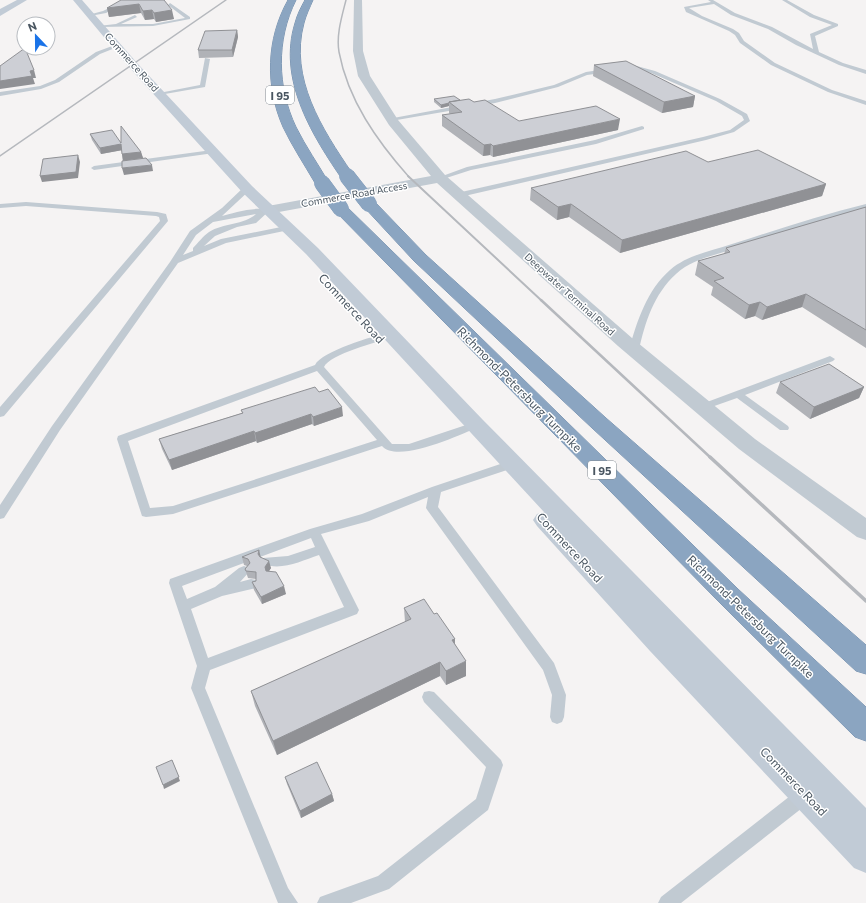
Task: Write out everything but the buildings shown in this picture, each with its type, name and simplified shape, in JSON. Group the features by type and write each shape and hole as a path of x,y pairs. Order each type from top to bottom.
{"highway":[{"name":"Richmond-Petersburg Turnpike","path":"292,0 280,24 275,50 277,82 287,120 322,183 341,209 729,596 866,727"},
{"name":"Richmond-Petersburg Turnpike","path":"309,0 300,15 296,38 295,66 304,103 331,154 369,204 420,258 454,290 599,423 866,662"}],"main road":[{"path":"0,13 23,0"},
{"name":"Commerce Road","path":"77,0 266,211 286,228 296,248 385,337 505,466 655,637 812,789 866,831"},
{"name":"Commerce Road","path":"812,789 866,856"}],"street":[{"name":"Deepwater Terminal Road","path":"358,0 358,50 364,76 391,119 440,178 634,350 703,408 747,444 866,531"},
{"name":"Commerce Road Access","path":"266,211 440,178"}],"lane":[{"path":"89,14 104,12 129,0"},
{"path":"784,0 812,16 836,26 812,35 816,52"},
{"path":"866,72 841,64 770,28 733,14 713,1 686,7 688,11 731,30 737,34 742,42 773,64 830,91 866,103"},
{"path":"100,26 113,24 152,25 188,18 170,4"},
{"path":"113,24 135,16"},
{"path":"0,94 41,87 57,80 98,53 117,46"},
{"path":"162,94 203,86 208,59"},
{"path":"391,119 495,101 556,86 591,73 633,67 653,72 718,100 745,115 747,121 732,131 704,139 460,195"},
{"path":"440,178 469,168 596,142 642,128"},
{"path":"94,168 212,152"},
{"path":"0,515 56,428 174,263 193,233 225,210 246,189"},
{"path":"0,206 26,204 157,214 163,216 164,221 0,414"},
{"path":"634,350 642,317 650,301 674,272 691,260 758,238 866,206"},
{"path":"209,222 242,213 266,211"},
{"path":"192,253 212,234 235,225 253,221 266,211"},
{"path":"174,263 192,253 224,241 286,228"},
{"path":"384,441 173,510 146,513 122,439 319,367 322,361 332,355 385,337"},
{"path":"703,408 830,359"},
{"path":"319,367 389,447 410,448 469,427"},
{"path":"738,394 784,428"},
{"path":"289,903 282,894 198,688 204,666 175,583 314,532 365,518 436,490 505,466"},
{"path":"436,490 432,508 549,667 559,695 557,717"},
{"path":"204,666 352,610 314,532"},
{"path":"267,561 288,561 322,549"},
{"path":"274,574 288,561"},
{"path":"220,591 244,571"},
{"path":"183,606 220,591 251,584"},
{"path":"326,903 383,883 482,804 495,764 430,697"},
{"path":"667,903 812,789"}],"railway":[{"path":"0,156 226,0"},
{"path":"346,0 340,26 338,46 343,70 349,87 365,119 386,149 409,177"},
{"path":"409,177 542,301"},
{"path":"541,300 711,458"},
{"path":"710,457 866,601"}]}
